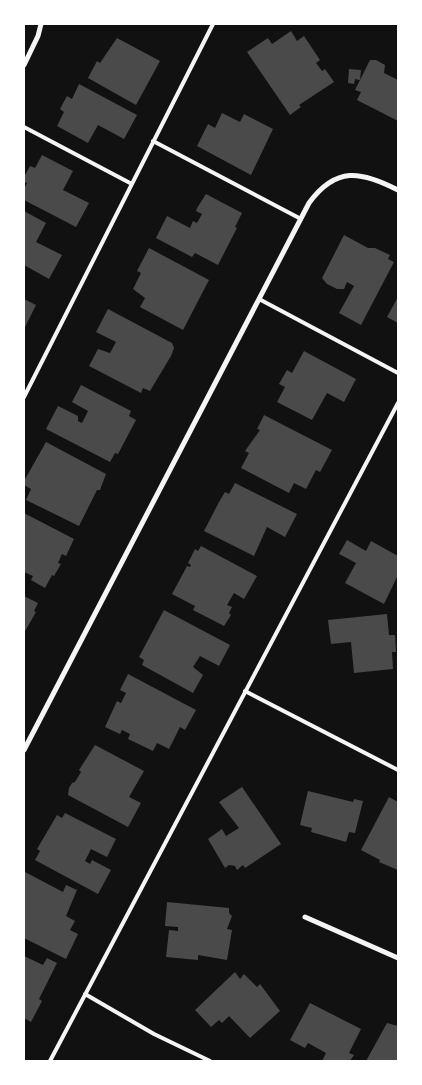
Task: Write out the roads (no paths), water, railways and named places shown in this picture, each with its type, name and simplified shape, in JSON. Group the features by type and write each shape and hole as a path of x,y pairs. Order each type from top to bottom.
{"street":[{"path":"24,65 38,36 41,24"},
{"path":"24,750 258,299 301,219 319,190 332,180 349,175 366,176 398,190"},
{"path":"305,917 398,958"}],"lane":[{"path":"24,397 130,182 212,24"},
{"path":"24,127 130,182"},
{"path":"152,142 301,219"},
{"path":"258,299 398,373"},
{"path":"50,1061 398,404"},
{"path":"245,691 398,770"},
{"path":"85,994 154,1034 210,1061"}]}
